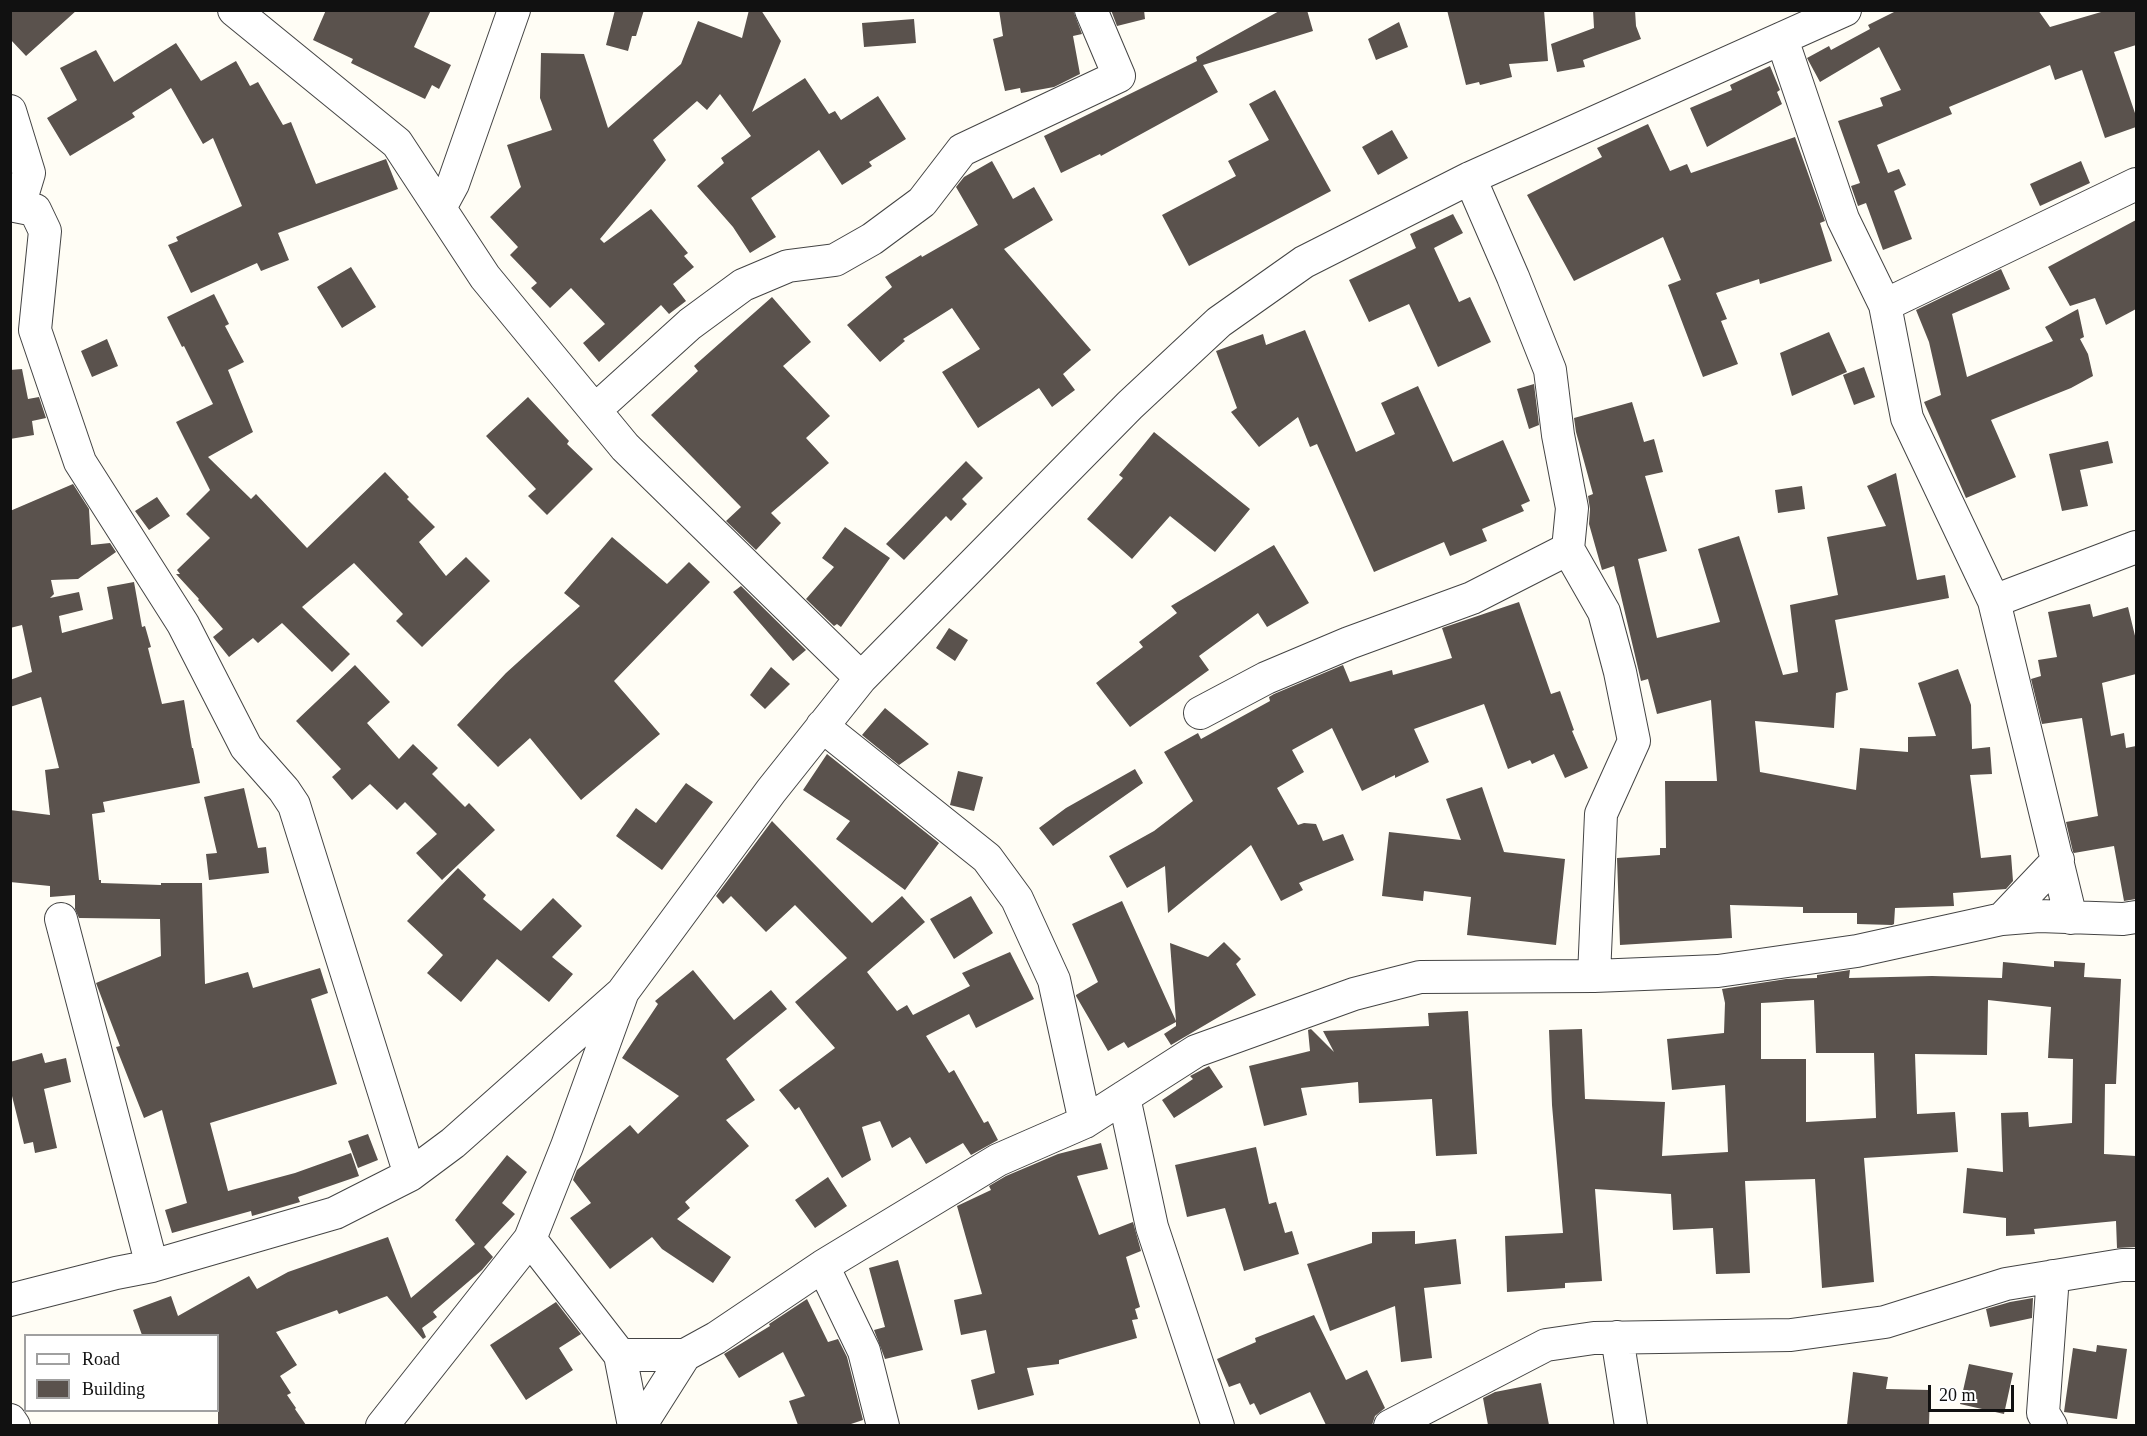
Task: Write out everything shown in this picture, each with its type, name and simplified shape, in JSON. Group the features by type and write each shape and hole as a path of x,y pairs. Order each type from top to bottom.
{"street":[{"path":"234,10 397,143 485,277 625,447 861,678"},
{"path":"440,208 453,184 514,10"},
{"path":"595,410 690,324 743,285 788,266 835,260 872,239 922,202 962,150 1119,76 1091,10"},
{"path":"10,1300 152,1266 335,1213 410,1175 453,1143 622,993 771,791 861,678 1131,405 1219,322 1304,262 1470,178 1845,10"},
{"path":"1782,39 1843,219 1885,305 1907,418 1994,601 2071,918"},
{"path":"10,111 29,173 15,205 35,210 45,231 35,330 80,462 183,624 246,747 284,790 294,805 410,1175"},
{"path":"1470,178 1550,370 1558,435 1572,508 1569,549 1604,612 1620,672 1634,741 1601,814 1594,976"},
{"path":"1885,305 2136,184"},
{"path":"1994,601 2136,547"},
{"path":"1200,713 1266,678 1349,643 1472,598 1569,549"},
{"path":"822,726 987,858 1017,899 1054,980 1085,1122"},
{"path":"2002,919 2058,860"},
{"path":"640,1425 685,1355 716,1338 824,1266 998,1160 1085,1122 1196,1051 1354,993 1420,977 1594,976 1718,971 1857,951 2002,919 2039,916 2123,919 2136,917"},
{"path":"62,919 152,1266"},
{"path":"382,1425 530,1239 567,1146 622,993"},
{"path":"1124,1097 1152,1227 1218,1425"},
{"path":"530,1239 620,1355 634,1425"},
{"path":"1390,1425 1546,1345 1617,1337 1791,1335 1885,1322 2006,1284 2122,1265 2136,1265"},
{"path":"824,1266 864,1351 883,1425"},
{"path":"2051,1425 2043,1413 2053,1276"},
{"path":"1617,1337 1631,1425"},
{"path":"620,1355 685,1355"},
{"path":"10,1420 14,1425"}],"building":[{"path":"10,10 77,10 26,56 10,39"},
{"path":"326,10 431,10 414,47 451,65 439,89 432,85 425,99 351,63 353,59 313,40"},
{"path":"615,10 644,10 636,36 632,36 628,51 606,45"},
{"path":"749,10 761,10 781,41 752,112 805,78 829,114 835,111 841,120 878,96 906,139 869,162 872,166 842,185 819,150 751,198 776,237 750,253 733,227 697,186 724,163 721,158 751,136 720,94 707,110 697,101 653,140 666,160 600,239 604,243 651,209 688,253 684,256 694,267 673,284 686,301 669,314 661,305 599,362 583,343 605,324 571,288 550,308 531,288 537,283 510,255 518,247 490,217 521,187 507,145 552,130 540,98 541,53 584,54 608,128 681,64 698,21 742,38"},
{"path":"999,10 1073,10 1082,34 1073,36 1080,74 1054,87 1021,93 1020,88 1005,91 993,39 1003,36"},
{"path":"1111,10 1144,10 1145,19 1117,26"},
{"path":"1281,10 1307,10 1313,31 1203,65 1218,92 1101,156 1100,154 1061,173 1044,136 1197,61 1196,57"},
{"path":"1447,10 1544,10 1548,61 1509,64 1512,77 1480,85 1479,82 1466,85"},
{"path":"1593,10 1635,10 1636,26 1641,39 1583,60 1585,67 1557,72 1551,44 1594,28"},
{"path":"1898,10 2038,10 2050,27 2108,10 2136,10 2136,45 2114,52 2136,116 2136,127 2105,138 2082,70 2055,80 2050,65 1949,107 1952,114 1877,145 1888,173 1899,169 1906,185 1894,191 1912,239 1883,250 1866,203 1858,206 1851,186 1860,183 1838,121 1883,106 1880,98 1901,90 1879,47 1820,82 1807,58 1829,46 1831,50 1870,29 1868,25"},
{"path":"914,19 916,43 864,47 862,23"},
{"path":"1399,22 1408,47 1376,60 1368,39"},
{"path":"176,43 201,81 236,61 250,86 258,82 283,125 291,122 316,184 386,159 398,189 278,233 289,260 261,271 257,263 191,293 168,245 178,241 176,237 242,206 213,138 203,144 171,88 132,113 135,117 70,156 47,118 77,100 60,68 96,50 114,82"},
{"path":"1770,66 1780,90 1777,92 1782,104 1707,147 1690,108 1732,90 1730,85"},
{"path":"1275,90 1331,191 1189,266 1162,215 1236,176 1228,161 1269,140 1249,104"},
{"path":"1648,124 1670,171 1687,164 1691,173 1795,137 1825,221 1820,223 1832,261 1760,284 1759,279 1716,293 1727,319 1721,321 1738,364 1703,377 1668,285 1681,280 1663,237 1574,281 1527,195 1602,157 1597,148"},
{"path":"1392,130 1408,158 1378,175 1362,147"},
{"path":"992,161 1013,199 1034,187 1053,220 1004,249 1091,350 1063,374 1075,390 1052,407 1039,388 978,428 942,372 980,349 952,308 903,339 905,341 880,362 847,325 892,287 885,277 978,225 956,187 964,177"},
{"path":"2081,161 2090,183 2040,206 2030,184"},
{"path":"1453,214 1463,233 1434,248 1459,302 1470,297 1491,342 1438,367 1409,304 1369,322 1349,280 1416,248 1410,234"},
{"path":"2136,220 2136,309 2106,325 2095,298 2070,306 2048,267"},
{"path":"351,267 376,307 342,328 317,287"},
{"path":"2001,269 2010,289 1952,314 1967,377 2053,341 2045,327 2078,309 2084,337 2080,339 2088,354 2093,376 2071,388 1991,420 2016,477 1966,498 1924,402 1941,395 1929,342 1916,310"},
{"path":"214,294 229,324 225,326 244,362 228,370 253,432 208,457 251,499 256,494 307,548 385,472 409,497 407,499 435,527 419,542 446,576 466,557 490,581 422,647 396,621 403,614 354,563 302,607 350,654 332,672 282,623 258,643 253,638 229,657 213,637 223,629 176,574 180,574 177,570 210,538 186,514 210,490 176,422 213,404 167,317"},
{"path":"772,297 811,342 783,366 830,416 806,438 829,463 771,513 781,523 756,550 726,521 741,507 651,415 698,371 694,366"},
{"path":"1305,330 1356,452 1395,434 1381,403 1418,386 1453,462 1503,440 1530,501 1521,505 1524,511 1482,529 1487,541 1450,556 1444,542 1374,572 1317,444 1310,447 1298,417 1259,447 1231,412 1237,408 1216,351 1263,334 1266,345"},
{"path":"1829,332 1847,372 1792,396 1780,353"},
{"path":"107,339 118,366 92,377 81,351"},
{"path":"1864,367 1875,397 1854,405 1843,375"},
{"path":"22,369 28,399 39,397 46,418 32,421 34,435 10,439 10,370"},
{"path":"1534,384 1539,425 1529,429 1517,389"},
{"path":"528,397 569,441 567,444 593,469 547,515 528,496 536,489 486,436"},
{"path":"1632,402 1644,442 1654,439 1663,472 1645,476 1667,551 1638,559 1657,638 1720,622 1698,549 1739,536 1783,675 1798,672 1790,605 1838,595 1827,537 1886,526 1867,486 1896,473 1917,580 1945,575 1949,598 1835,620 1848,690 1836,693 1834,728 1755,721 1760,772 1856,790 1860,748 1908,752 1908,737 1936,736 1918,683 1958,669 1971,705 1972,749 1990,747 1992,774 1970,775 1981,858 2011,855 2013,881 2006,889 1953,893 1954,906 1895,908 1892,925 1857,924 1857,913 1803,913 1803,907 1730,905 1732,938 1620,945 1617,858 1660,855 1660,848 1666,848 1665,781 1717,781 1711,700 1657,714 1648,679 1641,681 1614,566 1602,570 1589,524 1588,496 1593,494 1574,418"},
{"path":"1154,432 1250,509 1215,552 1170,516 1132,559 1087,519 1123,478 1119,475"},
{"path":"2108,441 2113,463 2080,470 2088,506 2062,511 2049,454"},
{"path":"966,461 983,478 962,499 967,504 951,521 946,516 904,560 886,544"},
{"path":"73,484 89,509 91,545 110,543 116,552 78,579 51,580 54,594 50,598 79,592 83,610 59,616 62,633 113,619 107,587 134,582 142,627 145,626 151,647 148,648 162,704 184,700 200,783 103,802 105,812 92,814 99,880 101,883 161,885 161,883 202,883 205,984 248,972 253,988 320,968 328,993 311,999 337,1084 210,1123 228,1191 295,1173 351,1153 359,1176 298,1197 300,1202 252,1216 251,1211 172,1233 165,1210 187,1203 162,1110 144,1118 116,1047 120,1046 96,983 161,956 160,919 79,918 75,909 75,895 50,897 50,886 10,882 10,810 50,815 45,770 59,768 41,697 10,707 10,680 32,672 22,625 10,628 10,511"},
{"path":"1802,486 1805,509 1778,513 1775,490"},
{"path":"157,497 170,516 149,530 135,511"},
{"path":"845,527 890,558 841,627 837,624 834,626 806,599 834,567 822,558"},
{"path":"612,537 667,584 689,562 710,582 614,681 660,734 581,800 530,738 498,767 457,725 506,673 580,606 564,593"},
{"path":"1274,545 1309,603 1267,627 1258,613 1199,656 1209,670 1130,727 1096,683 1143,647 1139,642 1177,613 1171,606"},
{"path":"741,586 806,650 793,661 733,592"},
{"path":"1519,602 1551,694 1560,691 1574,730 1572,731 1588,768 1565,778 1554,754 1532,764 1530,760 1508,769 1484,704 1414,729 1429,762 1362,791 1332,728 1292,750 1304,772 1277,788 1298,825 1316,824 1323,841 1343,834 1354,860 1299,883 1303,890 1281,901 1251,845 1168,913 1165,866 1127,888 1109,856 1154,831 1193,801 1164,752 1198,733 1201,739 1270,701 1269,697 1274,694 1343,665 1350,682 1392,670 1393,675 1452,658 1442,628"},
{"path":"2090,604 2093,617 2128,607 2136,640 2136,674 2102,683 2111,736 2124,733 2126,748 2136,746 2136,899 2124,901 2114,846 2074,853 2066,822 2098,816 2082,718 2042,724 2031,679 2041,676 2038,660 2057,657 2048,612"},
{"path":"949,628 968,640 955,661 936,648"},
{"path":"355,665 390,702 367,723 399,759 413,744 438,768 432,774 465,807 469,803 495,830 442,880 416,853 437,834 405,802 397,810 370,784 352,800 332,777 341,769 296,721"},
{"path":"771,667 790,684 765,709 750,695"},
{"path":"885,708 929,744 899,765 862,735"},
{"path":"827,754 939,843 905,890 836,839 850,821 803,790"},
{"path":"1135,769 1143,783 1053,846 1039,828 1066,808"},
{"path":"958,771 983,777 974,811 950,805"},
{"path":"686,783 713,802 662,870 616,836 636,808 656,823"},
{"path":"1482,787 1504,852 1565,859 1556,945 1467,935 1471,897 1424,891 1423,901 1382,896 1389,832 1461,840 1446,799"},
{"path":"244,788 258,848 266,847 269,873 209,880 206,854 217,853 204,797"},
{"path":"772,821 872,923 902,896 925,922 867,972 897,1011 907,1005 913,1015 970,986 962,973 1010,952 1034,999 976,1028 969,1014 926,1036 949,1073 954,1070 984,1123 988,1121 998,1140 971,1155 963,1143 926,1164 910,1137 892,1148 880,1121 862,1127 871,1160 842,1178 799,1107 795,1110 779,1090 835,1048 795,1002 847,958 795,905 766,932 731,896 723,904 716,896"},
{"path":"458,868 486,895 483,899 521,931 553,898 582,926 552,957 573,974 549,1002 497,959 461,1002 427,973 443,955 407,921"},
{"path":"971,896 993,933 954,959 930,919"},
{"path":"1122,901 1176,1021 1170,943 1208,957 1224,942 1241,959 1236,964 1256,995 1171,1045 1164,1034 1176,1026 1176,1022 1128,1048 1124,1042 1108,1051 1076,996 1098,982 1072,924"},
{"path":"2054,961 2085,963 2084,977 2121,979 2116,1084 2105,1084 2104,1154 2136,1156 2136,1247 2117,1248 2116,1221 2034,1229 2035,1234 2006,1236 2006,1218 1963,1213 1967,1168 2003,1172 2001,1113 2028,1112 2029,1127 2072,1123 2073,1059 2048,1058 2051,1007 1988,1000 1987,1055 1915,1054 1917,1114 1955,1112 1958,1152 1864,1158 1874,1282 1822,1288 1815,1179 1745,1181 1750,1273 1716,1274 1713,1228 1673,1230 1671,1194 1595,1189 1602,1281 1565,1283 1565,1288 1507,1292 1505,1236 1563,1233 1552,1105 1549,1030 1582,1029 1585,1099 1665,1102 1662,1156 1728,1152 1725,1085 1672,1090 1667,1039 1724,1033 1725,1003 1722,989 1786,979 1817,978 1817,975 1850,970 1849,978 1932,976 2002,978 2003,962 2054,967","holes":["1814,1000 1816,1053 1874,1053 1876,1118 1806,1122 1806,1059 1761,1059 1761,1003"]},
{"path":"693,970 734,1020 771,990 787,1009 726,1059 755,1100 726,1120 749,1146 685,1202 690,1208 677,1219 731,1257 713,1283 662,1249 652,1237 610,1269 570,1218 591,1203 573,1180 577,1170 630,1125 638,1134 679,1096 622,1058 658,1004 655,1001"},
{"path":"1468,1011 1477,1154 1436,1156 1432,1099 1359,1103 1358,1082 1301,1088 1307,1115 1264,1126 1249,1066 1310,1051 1308,1030 1311,1029 1334,1052 1323,1031 1429,1026 1428,1013"},
{"path":"42,1053 45,1063 66,1058 71,1082 44,1089 57,1148 35,1153 33,1142 24,1144 10,1088 10,1062"},
{"path":"1209,1066 1223,1087 1174,1118 1162,1100 1193,1079 1190,1076"},
{"path":"368,1134 378,1160 358,1168 348,1141"},
{"path":"1101,1143 1108,1169 1077,1176 1099,1235 1133,1222 1141,1251 1126,1257 1140,1307 1135,1309 1138,1319 1132,1320 1137,1338 1059,1360 1059,1364 1027,1368 1034,1395 978,1410 971,1380 995,1373 986,1330 961,1335 954,1300 982,1294 957,1206 991,1190 989,1186 1006,1176 1058,1154"},
{"path":"1256,1147 1269,1204 1276,1202 1285,1233 1292,1231 1299,1254 1244,1271 1225,1208 1187,1217 1175,1165"},
{"path":"507,1155 527,1172 502,1203 515,1214 484,1247 493,1257 482,1270 433,1312 437,1317 422,1328 426,1337 423,1339 387,1296 339,1314 337,1310 276,1332 297,1365 280,1376 291,1393 287,1395 306,1425 218,1425 219,1334 142,1334 133,1310 171,1296 178,1316 249,1276 257,1289 288,1272 388,1237 411,1298 475,1244 455,1220"},
{"path":"828,1177 847,1206 815,1228 795,1200"},
{"path":"1415,1231 1415,1244 1456,1239 1461,1284 1424,1288 1432,1358 1401,1362 1395,1306 1330,1331 1307,1264 1372,1243 1372,1232"},
{"path":"898,1260 923,1350 885,1359 874,1330 885,1327 869,1268"},
{"path":"2033,1298 2032,1318 1990,1327 1986,1309"},
{"path":"807,1299 828,1342 838,1339 847,1357 863,1420 848,1425 798,1425 789,1401 805,1396 783,1352 739,1378 724,1354 770,1326 769,1324"},
{"path":"556,1302 581,1334 559,1348 573,1370 526,1400 490,1345"},
{"path":"1314,1315 1346,1380 1367,1370 1385,1408 1375,1416 1372,1425 1326,1425 1310,1392 1260,1415 1254,1403 1250,1405 1240,1383 1229,1387 1217,1359 1256,1342 1255,1338"},
{"path":"2097,1345 2127,1349 2117,1419 2064,1412 2073,1348 2096,1352"},
{"path":"1969,1364 2013,1373 2004,1414 1960,1404"},
{"path":"1853,1372 1888,1377 1886,1389 1930,1390 1929,1425 1847,1425"},
{"path":"1541,1383 1549,1425 1488,1425 1483,1398 1495,1392"}]}
